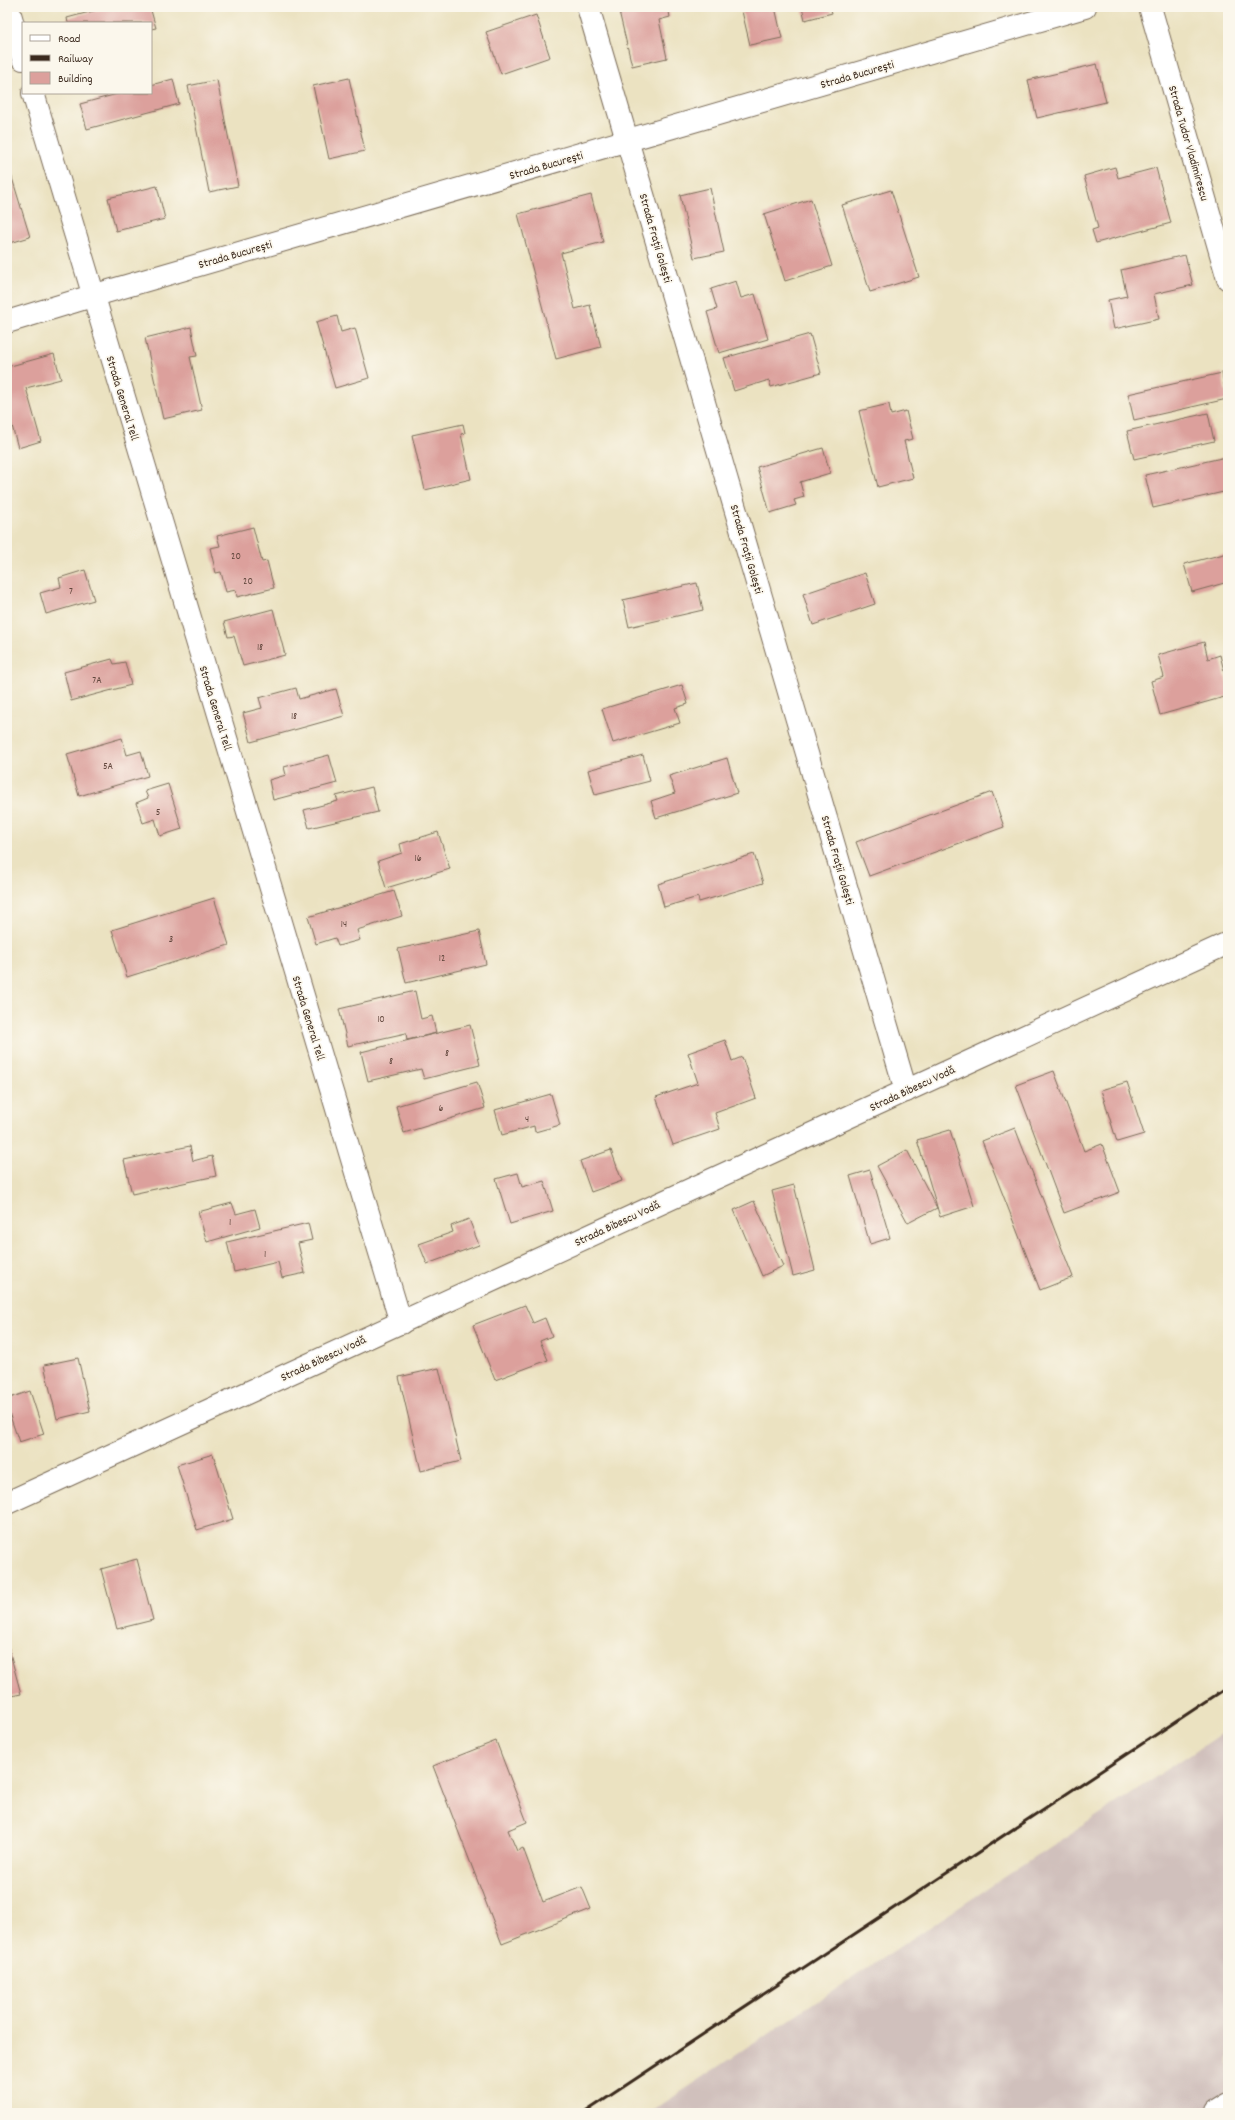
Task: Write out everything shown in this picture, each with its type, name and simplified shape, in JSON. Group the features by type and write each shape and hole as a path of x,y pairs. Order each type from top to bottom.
{"street":[{"path":"8,7 22,56"},
{"name":"Strada Frații Golești","path":"588,7 906,1091"},
{"name":"Strada București","path":"7,322 1085,7"},
{"name":"Strada Tudor Vladimirescu","path":"1150,7 1228,279"},
{"name":"Strada General Tell","path":"33,94 92,296 401,1323"},
{"name":"Strada Bibescu Vodă","path":"7,1503 1228,943"},
{"path":"1215,2113 1228,2105"}],"shaded area":[{"path":"1228,1729 1228,2113 649,2113"}],"building":[{"path":"108,7 150,7 156,28 152,29 152,22 68,22 67,18"},
{"path":"618,7 668,7 670,17 659,20 667,58 632,66"},
{"path":"741,7 775,7 782,38 750,45"},
{"path":"802,7 830,7 832,13 805,20"},
{"path":"536,15 550,57 501,74 486,32"},
{"path":"1097,64 1106,102 1037,118 1028,80"},
{"path":"349,78 365,151 329,159 313,86"},
{"path":"173,79 179,104 87,129 80,104 117,94 152,94 152,85"},
{"path":"217,80 238,186 209,192 188,86"},
{"path":"1115,167 1118,178 1156,168 1171,223 1096,243 1092,230 1098,228 1084,176"},
{"path":"9,168 30,237 7,244 7,169"},
{"path":"157,186 165,219 116,231 108,198"},
{"path":"710,188 724,252 694,258 680,195"},
{"path":"891,190 919,277 870,292 842,205"},
{"path":"591,195 603,242 561,253 575,309 590,305 601,347 556,359 518,214"},
{"path":"811,199 832,266 785,281 764,214"},
{"path":"1185,255 1193,285 1154,294 1159,319 1114,329 1108,300 1127,296 1121,270"},
{"path":"736,281 741,298 755,294 768,339 719,353 707,312 717,309 711,289"},
{"path":"337,316 341,332 355,328 369,378 335,388 316,322"},
{"path":"191,327 197,356 190,357 202,410 163,419 145,338"},
{"path":"810,334 821,373 771,387 769,380 734,391 724,358"},
{"path":"54,354 61,379 26,388 41,441 18,448 7,407 7,367"},
{"path":"1222,373 1227,399 1134,420 1128,394"},
{"path":"889,404 891,415 906,411 913,439 904,441 913,478 878,487 859,411"},
{"path":"1208,413 1214,441 1134,459 1127,431"},
{"path":"463,424 465,433 461,434 471,479 425,490 412,435"},
{"path":"823,448 830,473 800,482 804,497 794,500 796,505 770,513 757,467"},
{"path":"1226,457 1228,491 1153,508 1145,475"},
{"path":"253,527 262,562 267,561 274,588 237,597 236,590 226,592 221,572 216,573 210,548 220,546 217,536"},
{"path":"1228,553 1228,582 1192,592 1184,564"},
{"path":"85,570 94,600 46,614 40,593 61,587 59,578"},
{"path":"865,573 875,604 813,625 803,594"},
{"path":"697,583 703,610 629,627 623,600"},
{"path":"273,609 285,655 243,666 234,636 228,637 224,622"},
{"path":"1204,642 1208,659 1220,655 1228,687 1228,696 1160,715 1151,681 1164,677 1158,655"},
{"path":"112,659 114,664 125,662 131,685 71,701 64,672"},
{"path":"682,685 688,704 675,708 680,723 613,743 602,709"},
{"path":"296,688 299,699 336,689 344,716 251,742 243,713 262,708 259,698"},
{"path":"122,738 127,755 141,751 148,776 79,796 67,754"},
{"path":"329,755 337,783 273,800 269,780 286,775 284,767"},
{"path":"643,755 650,781 595,795 588,770"},
{"path":"727,758 737,793 656,818 651,801 675,793 669,776"},
{"path":"168,784 182,829 160,836 155,819 143,823 136,803 148,798 145,791"},
{"path":"372,787 378,812 309,828 304,810 338,801 336,796"},
{"path":"992,792 1004,827 869,876 856,842"},
{"path":"438,832 450,869 386,888 378,861 402,853 400,844"},
{"path":"754,854 763,883 699,902 698,897 664,907 658,884"},
{"path":"394,891 402,916 357,930 360,940 338,946 335,938 316,944 308,917"},
{"path":"214,898 229,945 127,977 112,930"},
{"path":"479,931 486,964 406,983 398,949"},
{"path":"415,991 421,1019 432,1016 436,1033 407,1040 406,1033 348,1046 339,1009"},
{"path":"470,1025 480,1065 424,1079 421,1069 368,1081 361,1052"},
{"path":"725,1040 732,1061 742,1057 756,1098 715,1113 720,1129 673,1145 656,1097 698,1083 688,1053"},
{"path":"1054,1071 1084,1151 1102,1144 1120,1192 1064,1213 1016,1085"},
{"path":"477,1082 485,1108 404,1133 396,1106"},
{"path":"1127,1082 1144,1134 1117,1142 1101,1090"},
{"path":"551,1094 560,1125 535,1132 534,1126 502,1135 495,1110"},
{"path":"1015,1128 1073,1277 1040,1290 982,1141"},
{"path":"950,1130 974,1206 940,1217 917,1140"},
{"path":"190,1146 193,1161 212,1156 216,1176 132,1194 124,1160"},
{"path":"611,1150 622,1181 591,1192 580,1161"},
{"path":"907,1150 937,1208 908,1223 877,1166"},
{"path":"870,1170 890,1238 870,1244 850,1176"},
{"path":"518,1173 522,1187 544,1181 553,1211 510,1224 496,1179"},
{"path":"794,1185 815,1270 793,1276 772,1191"},
{"path":"754,1201 783,1266 762,1276 734,1210"},
{"path":"232,1203 236,1214 255,1209 260,1227 207,1242 198,1212"},
{"path":"469,1219 479,1245 427,1264 419,1244 453,1232 451,1226"},
{"path":"308,1223 312,1240 298,1243 305,1273 282,1278 278,1262 234,1272 227,1242"},
{"path":"525,1305 533,1323 545,1318 552,1336 540,1341 548,1360 495,1380 473,1325"},
{"path":"78,1358 90,1411 57,1419 44,1365"},
{"path":"439,1368 461,1461 421,1471 399,1377"},
{"path":"30,1391 44,1434 19,1442 7,1407 7,1399"},
{"path":"213,1454 233,1519 197,1530 177,1465"},
{"path":"137,1559 153,1620 117,1629 101,1569"},
{"path":"7,1642 21,1694 7,1697"},
{"path":"496,1741 527,1822 508,1830 517,1851 523,1848 543,1902 582,1887 591,1909 502,1944 433,1766"}],"railway":[{"path":"584,2113 1228,1687"}]}
